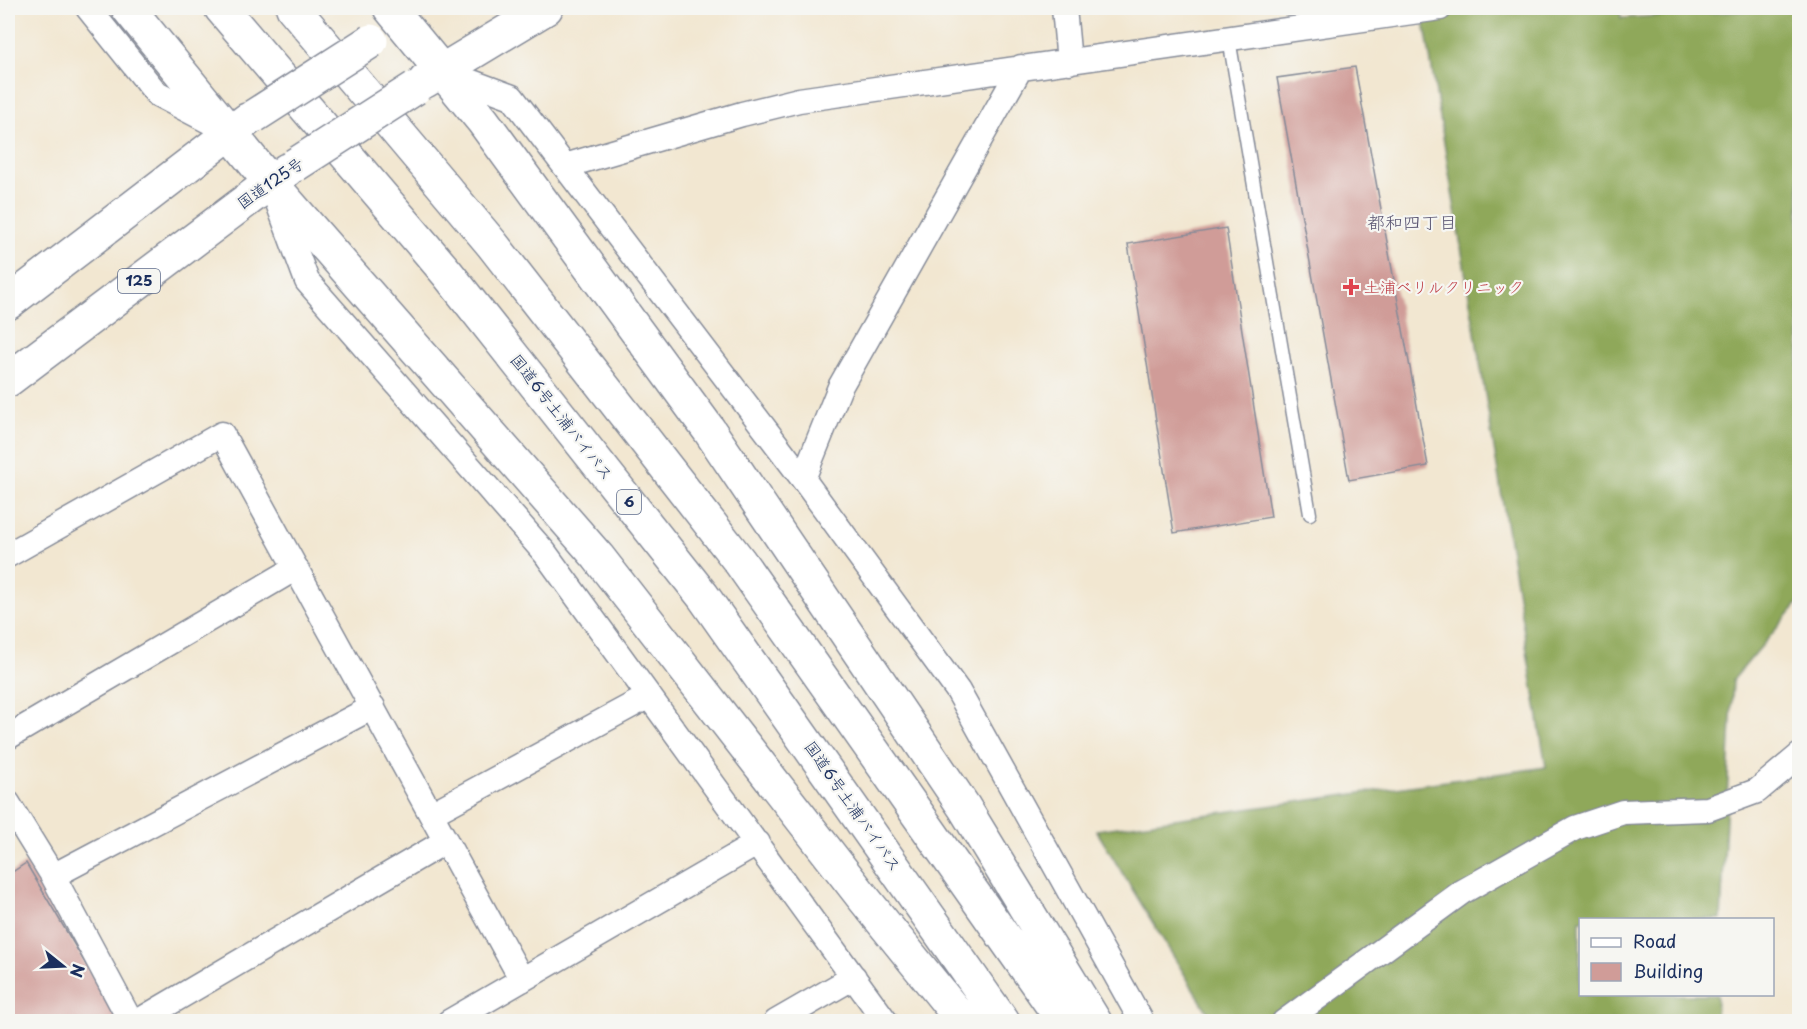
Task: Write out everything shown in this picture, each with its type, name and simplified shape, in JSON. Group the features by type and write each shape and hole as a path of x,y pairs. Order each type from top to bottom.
{"highway":[{"path":"128,8 242,124 598,557 861,895 954,1010 967,1022"},
{"name":"国道6号土浦バイパス","path":"221,8 447,273 703,596 1003,1022"},
{"path":"293,8 492,244 740,562 1064,1022"},
{"name":"国道125号","path":"8,380 282,173 428,79 546,8"},
{"path":"8,303 242,124 371,41 403,11 428,79 483,121 709,430 964,807 1095,1022"}],"street":[{"path":"88,8 157,94 242,124"},
{"path":"1064,8 1069,62"},
{"path":"565,166 742,114 800,100 1440,8"},
{"path":"803,479 840,387 1022,67"},
{"path":"428,79 512,97 803,479 958,691 1142,1022"},
{"path":"282,173 307,281 544,554 758,843 886,1022"},
{"path":"8,555 222,434 522,980"},
{"path":"8,737 296,568"},
{"path":"431,814 649,696"},
{"path":"53,876 373,707"},
{"path":"1284,1022 1462,892 1575,828 1623,812 1708,809 1757,791 1800,755"},
{"path":"8,803 53,876 131,1022"},
{"path":"137,1022 446,841"},
{"path":"449,1022 758,843"},
{"path":"776,1022 854,977"}],"lane":[{"path":"1229,39 1310,514"}],"green space":[{"path":"1422,8 1620,8 1621,18 1799,8 1799,602 1733,680 1721,918 1579,918 1579,996 1717,996 1716,1021 1213,1021 1096,830 1546,767"}],"building":[{"path":"1355,67 1428,466 1349,480 1277,78"},
{"path":"1226,228 1271,517 1174,533 1128,244"},
{"path":"26,863 120,1022 8,1022 8,875"}],"place":[{"name":"土浦ベリルクリニック","path":"1351,287"}],"district":[{"name":"都和四丁目","path":"1412,223"}]}
